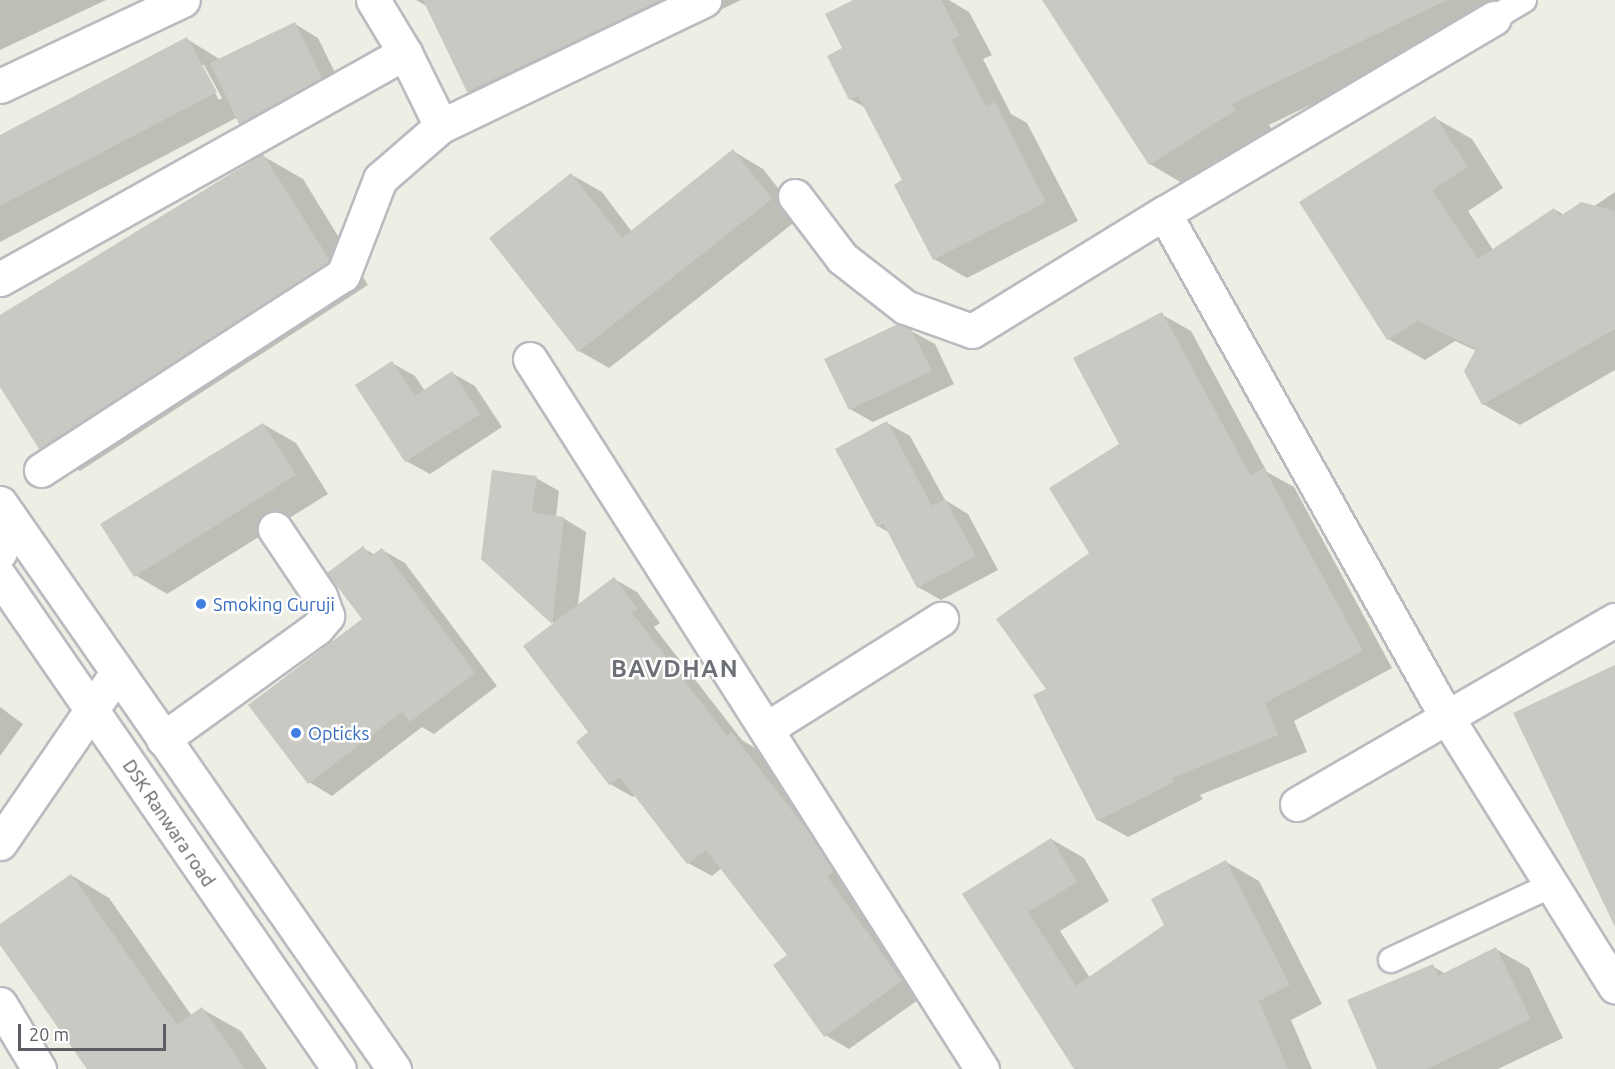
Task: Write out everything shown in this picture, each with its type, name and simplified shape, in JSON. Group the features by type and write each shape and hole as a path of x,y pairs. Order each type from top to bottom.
{"street":[{"path":"0,86 183,0"},
{"path":"373,0 405,53 441,126"},
{"path":"41,470 343,275 380,179 441,126 658,10 704,0"},
{"path":"795,196 842,258 905,307 972,331 1164,213 1494,18"},
{"path":"0,279 405,53"},
{"path":"1164,213 1446,716 1615,986"},
{"path":"530,359 982,1069"},
{"path":"0,552 5,511"},
{"path":"5,511 189,779 394,1069"},
{"path":"163,739 317,628 327,616 320,596 275,529"},
{"name":"DSK Ranwara road","path":"0,577 339,1069"},
{"path":"766,729 941,619"},
{"path":"1297,804 1615,620"},
{"path":"0,843 117,673"},
{"path":"160,809 189,779"},
{"path":"0,1004 39,1069"}],"lane":[{"path":"1494,18 1524,0"},
{"path":"1391,960 1551,885"}],"building":[{"path":"423,0 661,0 467,92"},
{"path":"853,0 941,0 960,36 951,40 986,106 995,102 1046,202 933,260 894,185 902,180 858,96 849,100 827,56 842,48 825,14"},
{"path":"1042,0 1447,0 1232,104 1236,110 1149,165"},
{"path":"295,22 322,78 239,124 210,63"},
{"path":"187,37 217,92 0,206 0,135"},
{"path":"1435,116 1468,167 1432,190 1478,259 1554,208 1559,217 1581,202 1615,211 1615,329 1482,405 1464,371 1476,349 1418,321 1387,340 1299,202"},
{"path":"733,149 772,199 578,352 489,238 571,173 622,238"},
{"path":"263,154 329,259 328,263 39,449 0,387 0,315"},
{"path":"1162,312 1250,475 1264,468 1363,651 1265,703 1278,735 1172,778 1174,782 1097,821 1033,695 1046,689 996,619 1089,553 1049,488 1119,444 1073,358"},
{"path":"898,324 911,329 932,371 849,410 824,359"},
{"path":"392,361 415,396 452,371 480,414 405,462 355,385"},
{"path":"887,421 932,506 945,499 976,556 917,588 883,523 877,527 835,449"},
{"path":"263,423 296,475 134,577 100,524"},
{"path":"492,470 537,476 532,512 564,517 552,624 481,559"},
{"path":"363,546 371,556 382,548 475,673 410,722 402,712 308,784 248,705 362,619 327,573"},
{"path":"614,577 638,609 632,613 727,736 731,732 811,835 834,871 827,876 902,981 824,1037 773,965 787,955 706,850 687,864 620,777 609,785 576,742 588,732 523,646"},
{"path":"1615,665 1615,927 1513,713"},
{"path":"1051,838 1077,882 1028,912 1076,986 1164,925 1151,899 1226,860 1290,985 1259,1001 1288,1069 1074,1069 962,894"},
{"path":"71,874 177,1025 202,1007 245,1069 87,1069 0,945 0,924"},
{"path":"1496,947 1531,1019 1427,1069 1377,1069 1347,1000 1433,964 1438,976"}],"place":[{"name":"Smoking Guruji","path":"201,604"},
{"name":"Opticks","path":"296,733"}],"district":[{"name":"BAVDHAN","path":"675,669"}]}
